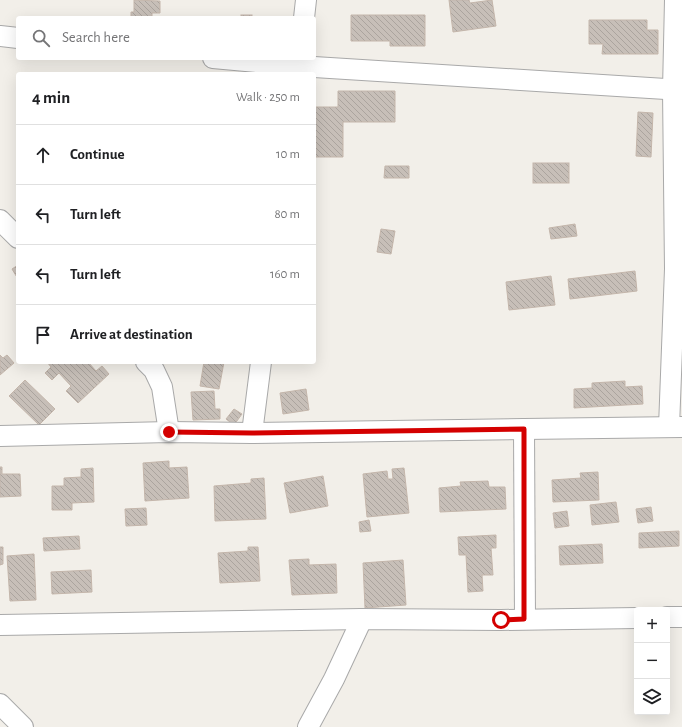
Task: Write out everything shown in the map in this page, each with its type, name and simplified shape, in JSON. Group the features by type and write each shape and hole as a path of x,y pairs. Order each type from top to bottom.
{"street":[{"path":"304,16 306,0"},
{"path":"0,436 169,432 252,433 675,427 678,269 675,0"},
{"path":"0,36 16,38"},
{"path":"234,60 298,66 677,90"},
{"path":"0,220 16,236"},
{"path":"148,364 154,370 162,387 169,432"},
{"path":"252,433 261,364"},
{"path":"524,429 524,619"},
{"path":"670,617 682,617"},
{"path":"0,625 362,619 494,620 634,618"},
{"path":"308,727 334,679 362,619"},
{"path":"0,704 23,727"}],"building":[{"path":"134,0 160,1 160,13 152,13 152,16 131,16 131,12 134,12"},
{"path":"449,0 469,0 470,3 492,0 496,26 453,32"},
{"path":"241,15 252,15 252,16"},
{"path":"351,15 425,15 425,46 390,46 390,41 351,41"},
{"path":"589,20 647,20 647,30 658,30 658,54 602,54 603,44 589,44"},
{"path":"338,91 395,91 395,122 343,122 343,157 316,157 316,107 338,107"},
{"path":"638,112 653,113 651,157 636,156"},
{"path":"533,163 569,163 569,183 533,183"},
{"path":"385,166 409,166 409,178 384,178"},
{"path":"575,224 577,236 551,239 549,228"},
{"path":"381,229 395,231 391,254 377,252"},
{"path":"16,266 16,276 12,269"},
{"path":"635,271 637,291 570,299 568,279"},
{"path":"551,276 555,305 509,310 506,282"},
{"path":"0,355 3,358 7,355 14,363 0,375"},
{"path":"49,364 90,364 96,371 102,366 109,374 78,403 66,391 71,386 59,373 52,380 45,373 51,367"},
{"path":"204,364 224,364 219,389 200,386"},
{"path":"25,380 55,409 39,425 9,396"},
{"path":"625,381 625,387 642,386 643,404 574,408 574,389 592,388 592,383"},
{"path":"306,389 309,410 283,414 280,393"},
{"path":"214,391 215,409 220,409 220,419 193,420 191,392"},
{"path":"234,409 242,414 234,425 226,419"},
{"path":"169,461 169,468 187,467 189,498 145,501 143,463"},
{"path":"0,467 2,467 2,474 20,474 21,496 0,497"},
{"path":"93,468 94,502 72,503 72,510 52,510 52,486 64,486 64,478 81,477 81,469"},
{"path":"404,468 409,513 367,517 363,474 387,471 388,479 393,479 392,469"},
{"path":"598,472 599,500 553,502 552,480 581,478 580,473"},
{"path":"323,476 328,506 290,513 284,483"},
{"path":"264,478 266,519 215,521 214,486 251,483 251,479"},
{"path":"488,481 489,487 505,487 506,509 440,512 439,488 461,486 460,482"},
{"path":"616,502 619,522 592,525 590,505"},
{"path":"651,507 653,521 638,523 636,509"},
{"path":"146,508 147,525 126,526 125,509"},
{"path":"567,511 569,526 555,528 553,513"},
{"path":"369,520 371,531 360,532 359,522"},
{"path":"679,531 679,546 639,548 639,533"},
{"path":"496,535 496,548 491,548 493,575 482,575 483,591 468,592 466,555 459,555 458,537"},
{"path":"79,536 80,549 44,551 43,538"},
{"path":"602,544 603,563 560,565 559,546"},
{"path":"0,547 3,547 3,564 0,565"},
{"path":"248,547 258,547 260,581 220,583 218,553 248,551"},
{"path":"34,554 36,600 10,601 7,556"},
{"path":"309,559 309,565 336,564 337,593 292,595 289,560"},
{"path":"403,560 406,605 365,608 363,563"},
{"path":"91,570 92,592 52,594 51,572"}],"route":[{"path":"169,432 252,433 524,429 524,619 501,620"}]}
